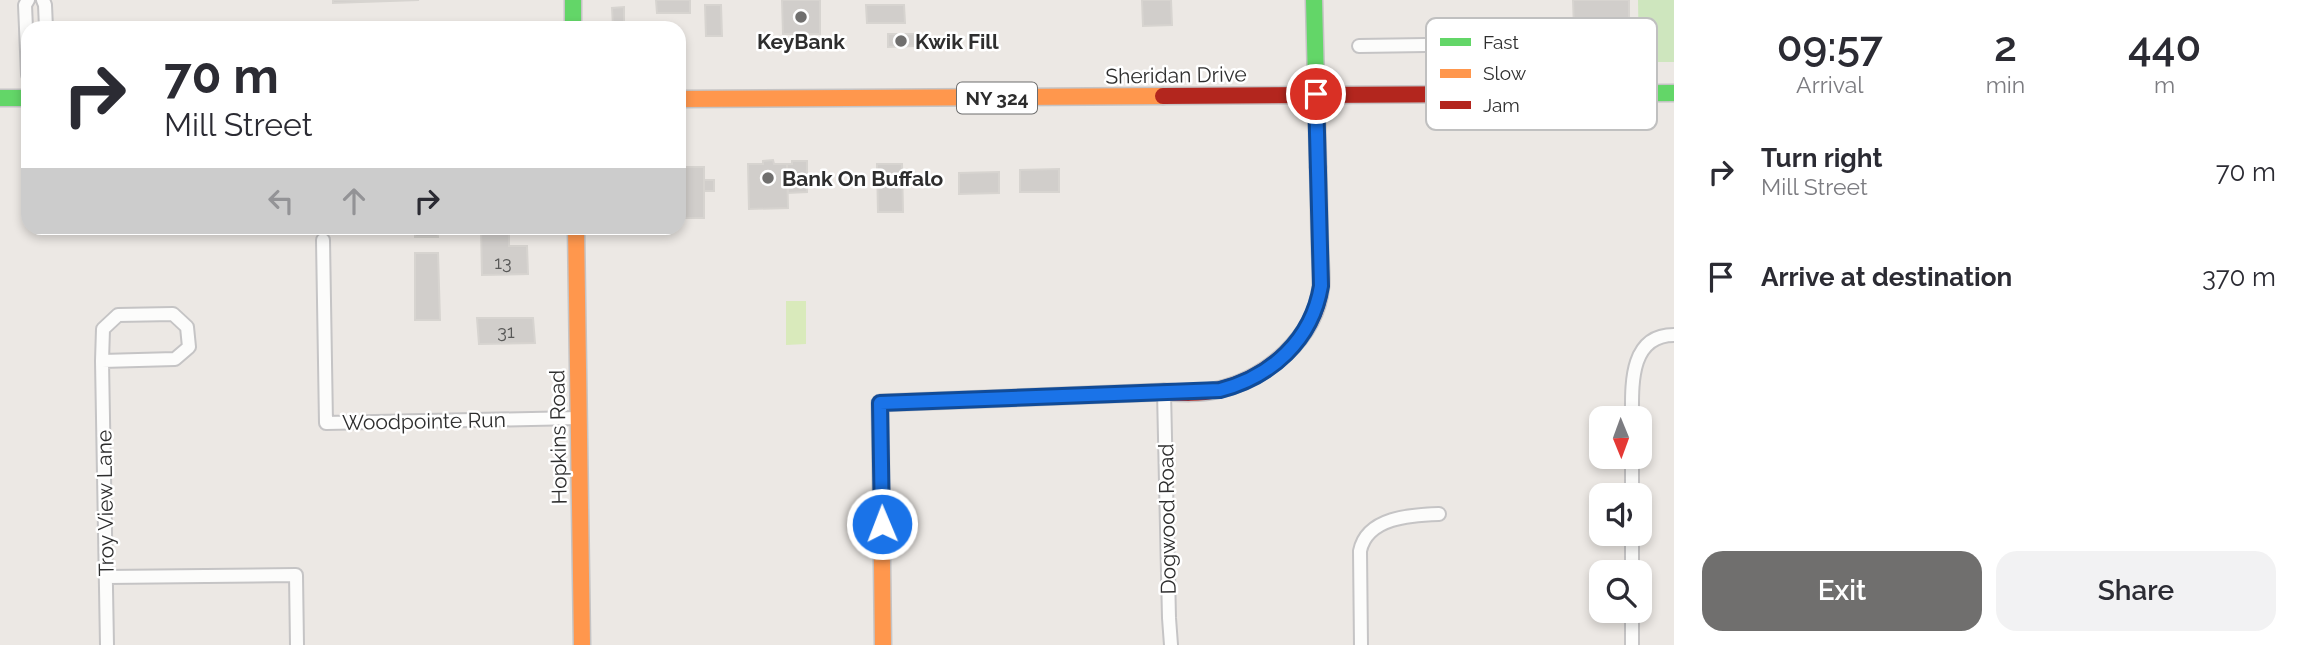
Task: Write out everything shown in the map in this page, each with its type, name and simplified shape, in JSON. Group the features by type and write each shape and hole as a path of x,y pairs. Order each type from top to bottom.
{"street":[{"path":"26,21 25,5 28,0"},
{"path":"43,0 46,21"},
{"path":"573,0 573,21"},
{"path":"883,645 880,403 1220,390 1256,377 1288,352 1312,319 1321,286 1314,0"},
{"path":"1359,46 1426,44"},
{"name":"Sheridan Drive","path":"686,99 1426,93"},
{"path":"0,98 21,98"},
{"name":"Hopkins Road","path":"576,235 583,645"},
{"name":"Woodpointe Run","path":"323,240 326,423 579,418"},
{"name":"Troy View Lane","path":"102,361 175,359 189,348 187,327 173,314 118,314 103,329 102,361 107,645"},
{"path":"1632,406 1633,372 1638,356 1657,338 1674,334"},
{"name":"Dogwood Road","path":"1164,392 1171,645"},
{"path":"1361,645 1362,541 1374,527 1410,515 1439,514"},
{"path":"106,577 296,575 298,645"},
{"path":"1632,623 1632,645"}],"green space":[{"path":"1638,0 1674,0 1674,62 1657,62 1657,18 1638,18"},
{"path":"786,301 806,301 806,344 786,345"}],"building":[{"path":"333,0 419,0 333,3"},
{"path":"656,0 690,0 690,13 657,13"},
{"name":"KeyBank","path":"782,0 820,0 820,34 783,34"},
{"path":"1142,0 1171,0 1172,25 1143,26"},
{"path":"1573,0 1629,0 1629,18 1574,18"},
{"path":"705,5 721,5 722,36 706,36"},
{"path":"866,5 904,5 905,23 867,23"},
{"path":"624,7 624,21 613,21 612,8"},
{"path":"888,34 914,34 915,46 888,47"},
{"name":"Bank On Buffalo","path":"773,160 774,164 787,164 788,208 749,209 748,164 763,164 763,161"},
{"path":"792,161 807,161 807,192 788,193 787,164 792,164"},
{"path":"877,164 902,164 903,212 878,212"},
{"path":"686,167 704,167 704,218 686,218"},
{"path":"1059,169 1059,192 1020,192 1020,170"},
{"path":"999,172 999,193 959,194 959,173"},
{"path":"704,180 714,180 714,191 704,191"},
{"path":"438,235 438,237 415,237"},
{"path":"481,235 509,235 509,246 527,246 528,274 482,275"},
{"path":"415,253 438,253 440,320 415,320"},
{"path":"477,318 533,318 535,343 479,344"}],"traffic: fast":[{"path":"573,0 573,21"},
{"path":"1314,0 1318,167"},
{"path":"1657,93 1674,93"},
{"path":"0,98 21,98"}],"traffic: slow":[{"path":"686,99 1163,96"},
{"path":"576,235 582,645"},
{"path":"883,645 880,403 1164,392"}],"traffic: jam":[{"path":"1163,96 1426,94"},
{"path":"1164,392 1204,392 1235,385 1270,366 1286,353 1310,323 1321,286 1318,167"}],"place":[{"name":"KeyBank","path":"801,17"},
{"name":"Kwik Fill","path":"901,41"},
{"name":"Bank On Buffalo","path":"768,178"}],"route":[{"path":"882,524 880,403 1192,393 1238,385 1276,364 1312,319 1321,286 1316,94"}]}
